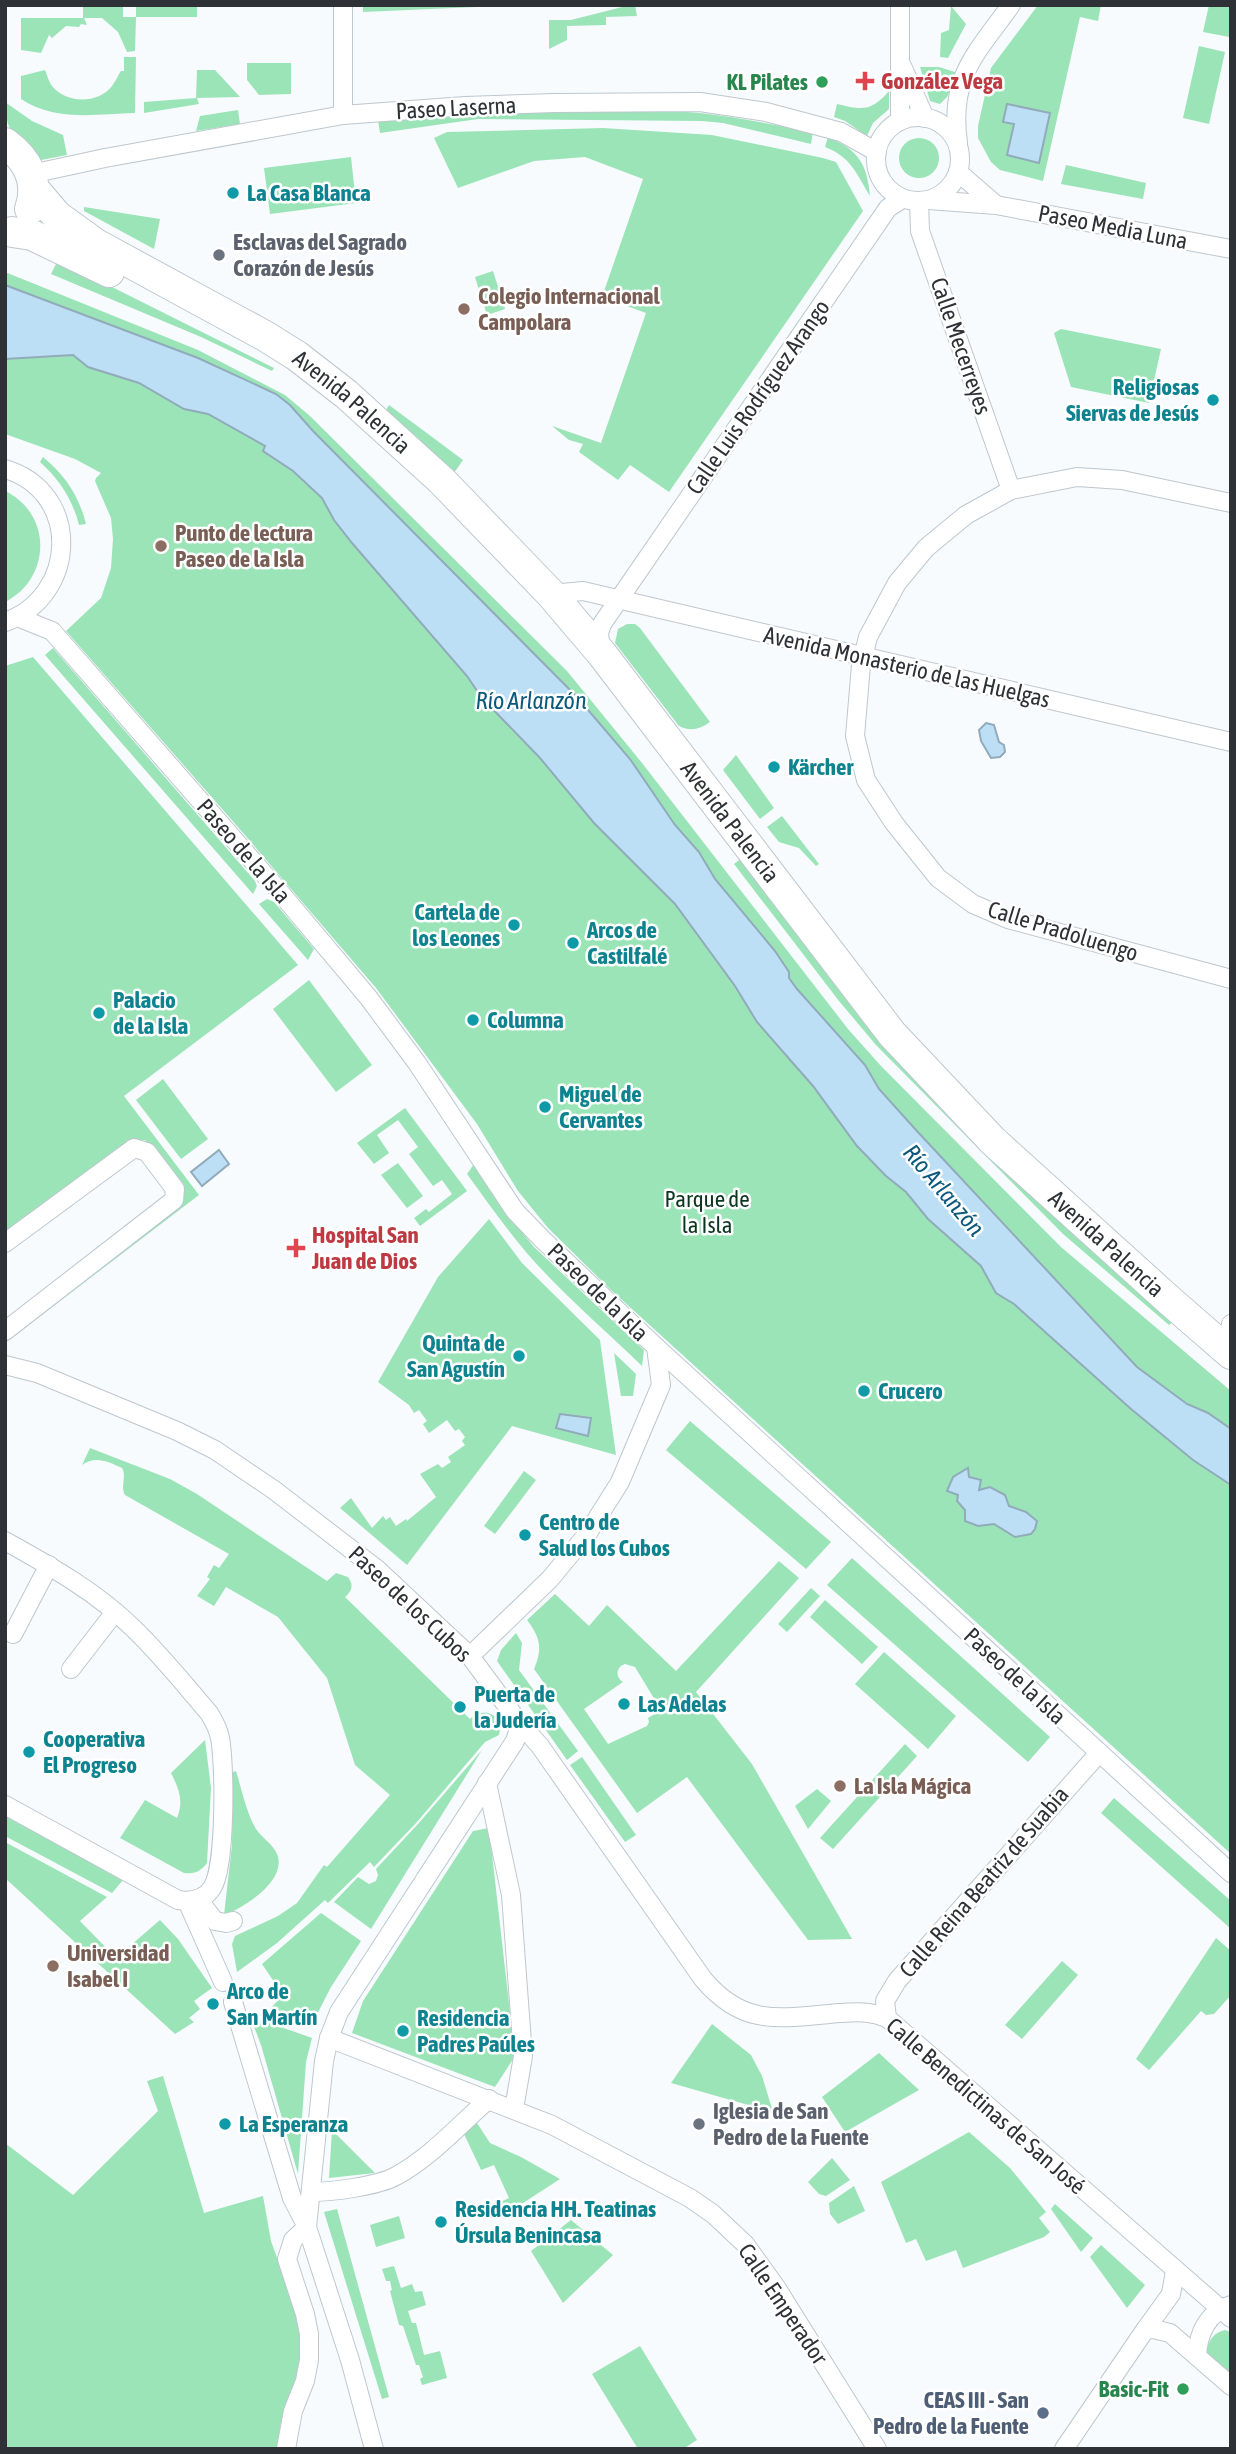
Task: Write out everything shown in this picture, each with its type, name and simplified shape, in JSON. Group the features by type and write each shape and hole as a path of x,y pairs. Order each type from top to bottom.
{"highway":[{"name":"Avenida Palencia","path":"5,143 22,156 32,181 57,216 79,233 297,356 373,417 567,599 602,654 892,1034 993,1140 1229,1342"},
{"path":"9,234 24,220 31,205 32,181"},
{"name":"Avenida Palencia","path":"9,234 41,239 161,295 214,310"}],"street":[{"path":"343,5 343,115"},
{"path":"900,5 900,121"},
{"path":"959,150 947,129 937,122 925,118 900,121 886,132 877,152 878,172 883,182 917,200 942,194 952,184 958,173 959,150 955,119 957,94 963,73 1011,5"},
{"path":"900,60 925,118"},
{"name":"Paseo Laserna","path":"32,181 96,159 343,115 465,106 700,102 766,112 821,125 841,132 877,152"},
{"name":"Paseo Media Luna","path":"958,173 996,205"},
{"name":"Paseo Media Luna","path":"917,200 996,205 1231,249"},
{"name":"Calle Mecerreyes","path":"917,200 920,231 1011,490"},
{"name":"Calle Luis Rodríguez Arango","path":"602,654 599,633 602,624 888,208 917,200"},
{"path":"5,469 20,475 37,488 51,505 59,525 61,558 55,578 43,597 11,620"},
{"name":"Calle Pradoluengo","path":"1231,503 1122,480 1077,477 1011,490 966,515 926,548 897,583 871,632 863,656 855,736 866,780 894,823 938,878 973,904 1008,919 1231,979"},
{"name":"Paseo de la Isla","path":"43,597 51,631 279,891 368,997 417,1063 515,1211 684,1374 1231,1873"},
{"name":"Avenida Monasterio de las Huelgas","path":"567,599 619,600 1231,742"},
{"name":"Paseo de la Isla","path":"11,620 51,631"},
{"path":"5,1243 134,1148 147,1152 175,1189 174,1200 5,1331"},
{"path":"470,1656 550,1579 588,1534 620,1482 661,1385 656,1347"},
{"name":"Paseo de los Cubos","path":"5,1365 37,1373 119,1405 215,1450 283,1496 378,1570 470,1656 518,1721 518,1725"},
{"path":"661,1385 684,1374"},
{"path":"5,1541 49,1565 100,1599 133,1628 209,1713 218,1728 223,1794 220,1849 214,1886 207,1894 193,1900 171,1897 5,1805"},
{"path":"13,1634 49,1565"},
{"path":"71,1669 115,1612"},
{"path":"286,2449 293,2410 305,2381 309,2360 309,2334 305,2314 287,2259 293,2240 307,2227 324,2061 329,2038 348,1996 515,1741 518,1725"},
{"name":"Calle Benedictinas de San José","path":"518,1725 540,1746 703,1979 723,2000 750,2015 766,2017 868,2011 887,2018 1175,2272 1227,2310"},
{"name":"Calle Reina Beatriz de Suabia","path":"887,2018 886,2001 897,1981 1099,1753"},
{"path":"487,1783 510,1895 523,2056 514,2109"},
{"path":"193,1900 215,1921 233,1921"},
{"path":"193,1900 223,1982"},
{"path":"233,2002 292,2199 307,2227 350,2360 374,2449"},
{"name":"Calle Emperador","path":"329,2038 552,2125 690,2198 734,2232 776,2287 877,2449"},
{"path":"311,2192 333,2191 395,2177 436,2146 489,2099"},
{"path":"1064,2449 1171,2294 1175,2272"},
{"path":"1197,2356 1201,2331 1227,2310"},
{"path":"1145,2330 1170,2333 1231,2386"}],"green space":[{"path":"83,5 123,5 123,17 136,17 135,51 127,52 118,32 102,18 84,18 87,25 66,26 52,38 49,35 41,53 21,50 21,18 83,18"},
{"path":"136,5 197,5 197,17 136,17"},
{"path":"363,5 524,5 363,12"},
{"path":"635,5 637,16 606,17 606,25 567,26 567,40 549,49 549,20 571,20"},
{"path":"1038,5 1101,5 1098,21 1080,17 1043,181 1000,170 991,162 978,138 978,126 991,68","holes":["1014,124 1039,162 1007,155"]},
{"path":"1209,5 1231,5 1229,37 1203,32"},
{"path":"951,6 966,24 948,58 940,57 941,33 949,30"},
{"path":"1199,46 1225,52 1209,124 1183,118"},
{"path":"124,57 136,57 135,113 62,114 34,106 21,99 21,76 45,70 52,86 66,96 82,100 99,96 112,86 121,71 124,71"},
{"path":"247,63 291,63 291,94 259,95 247,80"},
{"path":"920,67 939,67 958,73 947,97 940,104 930,101"},
{"path":"197,70 215,70 240,97 197,98 199,104 144,113 144,102 196,98"},
{"path":"889,91 889,109 873,123 867,136 834,117 837,104 866,108 877,103"},
{"path":"5,102 32,121 63,135 67,155 41,160 25,147 11,130"},
{"path":"238,110 240,124 196,131 200,116"},
{"path":"521,111 678,111 813,132 811,144 723,123 702,121 478,119 380,133 378,120"},
{"path":"603,128 712,135 836,162 863,211 669,492 630,465 618,480 579,452 583,444 569,440 552,426 601,443 646,313 602,297 643,179 585,157 534,161 458,188 434,138 447,132"},
{"path":"828,137 847,147 859,159 866,175 870,196 847,161 825,147"},
{"path":"919,138 927,139 933,144 938,150 938,166 933,172 927,177 919,178 911,177 905,172 900,166 899,158 900,150 905,144 911,139"},
{"path":"351,157 356,203 270,214 264,168"},
{"path":"1066,165 1146,183 1143,199 1061,184"},
{"path":"84,207 160,219 154,249 84,211"},
{"path":"58,260 274,368 272,371 201,337 51,274"},
{"path":"493,271 505,309 487,315 475,277"},
{"name":"Parque de la Isla","path":"5,272 198,350 285,395 310,416 567,671 642,763 848,1029 881,1066 1061,1247 1231,1391 1231,1854 610,1289 548,1228 518,1191 477,1124 376,988 66,631 101,598 111,568 111,518 95,481 101,473 75,459 5,434"},
{"path":"1061,329 1161,349 1149,403 1071,387 1054,333"},
{"path":"389,405 463,460 454,473 386,410"},
{"path":"43,457 70,487 86,524 79,525 64,490 40,462"},
{"path":"5,491 21,501 32,515 40,546 38,563 31,578 20,592 5,602"},
{"path":"627,624 635,624 640,628 710,722 695,729 679,726 615,643 618,629"},
{"path":"53,648 255,881 257,886 253,894 45,655"},
{"path":"33,657 298,965 124,1096 199,1195 5,1343 5,1337 180,1200 167,1167 145,1140 131,1140 92,1167 5,1236 5,666"},
{"path":"736,755 774,808 760,819 723,770"},
{"path":"782,816 819,864 816,866 799,848 779,842 767,827"},
{"path":"747,854 829,963 1179,1316 1169,1325 1063,1234 876,1045 734,864"},
{"path":"267,899 274,902 314,949 308,960 259,904"},
{"path":"309,980 372,1065 336,1092 273,1009"},
{"path":"163,1079 208,1139 181,1159 136,1100"},
{"path":"405,1108 467,1191 420,1226 414,1218 426,1209 429,1212 452,1194 442,1180 433,1186 409,1154 418,1147 398,1120 377,1135 389,1153 374,1164 357,1143"},
{"path":"398,1163 423,1196 407,1208 381,1175"},
{"path":"474,1164 500,1205 534,1247 644,1350 642,1366 559,1288 524,1250 467,1174"},
{"path":"489,1219 522,1263 600,1340 616,1455 512,1426 407,1565 340,1508 351,1498 372,1528 383,1516 386,1520 390,1517 396,1526 406,1519 407,1521 436,1497 420,1474 438,1464 442,1468 451,1462 448,1457 465,1445 462,1441 465,1437 459,1429 455,1431 447,1420 429,1433 423,1424 427,1421 419,1410 414,1413 409,1405 378,1382 438,1277"},
{"path":"614,1353 636,1374 633,1396 621,1396"},
{"path":"690,1421 831,1542 806,1569 666,1450"},
{"path":"90,1448 170,1479 197,1494 327,1581 336,1573 348,1577 351,1588 345,1597 470,1719 475,1715 487,1713 496,1717 499,1722 499,1735 485,1742 417,1822 374,1867 370,1862 328,1903 325,1900 277,1943 237,1972 232,1944 235,1936 278,1916 297,1903 324,1865 327,1867 390,1795 355,1765 327,1678 278,1617 226,1587 214,1606 197,1596 210,1579 207,1577 214,1565 219,1568 229,1554 125,1495 122,1468 97,1460 82,1465"},
{"path":"524,1471 536,1480 495,1534 484,1526"},
{"path":"852,1558 1050,1737 1028,1762 827,1585"},
{"path":"779,1561 799,1578 696,1692 752,1764 852,1939 808,1940 687,1777 637,1813 534,1669 539,1655 539,1643 527,1620 555,1594 589,1626 607,1605 676,1671","holes":["622,1665 635,1667 661,1710 648,1718 647,1726 608,1744 584,1709 623,1682 618,1675"]},
{"path":"811,1588 820,1596 787,1632 778,1624"},
{"path":"825,1600 878,1647 862,1664 810,1617"},
{"path":"516,1633 522,1643 519,1670 578,1751 567,1760 497,1661 501,1650"},
{"path":"884,1652 956,1716 928,1749 855,1684"},
{"path":"205,1740 211,1788 207,1863 197,1872 184,1873 120,1838 145,1800 177,1818 180,1795 171,1773"},
{"path":"905,1744 917,1756 833,1849 820,1838"},
{"path":"482,1750 371,1929 334,1902 358,1877 369,1884 376,1881 376,1869"},
{"path":"582,1757 636,1835 625,1842 570,1765"},
{"path":"236,1771 253,1822 258,1832 275,1850 279,1864 276,1874 262,1892 224,1915 232,1845 233,1772"},
{"path":"817,1789 831,1801 808,1829 795,1806"},
{"path":"1114,1798 1231,1901 1231,1929 1101,1813"},
{"path":"5,1814 123,1880 112,1893 5,1836"},
{"path":"489,1828 515,2056 495,2087 352,2033 363,2001 473,1831"},
{"path":"5,1842 107,1897 80,1921 116,1958 160,1920 178,1939 212,1988 194,2001 200,2009 189,2018 194,2022 175,2034 5,1878"},
{"path":"321,1913 361,1941 331,1987 312,2024 269,2010 283,1995 262,1964"},
{"path":"1216,1938 1231,1951 1231,1995 1214,2014 1206,2015 1201,2011 1149,2070 1136,2059"},
{"path":"1062,1961 1078,1975 1022,2039 1005,2025"},
{"path":"250,2016 312,2038 306,2062 298,2174 261,2045"},
{"path":"712,2024 751,2055 762,2076 773,2112 671,2083"},
{"path":"879,2053 919,2090 845,2132 822,2097"},
{"path":"163,2076 204,2213 263,2196 271,2241 303,2330 302,2365 280,2426 279,2449 5,2449 5,2143 73,2195 158,2111 147,2081"},
{"path":"477,2123 490,2143 560,2179 503,2216 496,2204 509,2198 494,2165 481,2170 464,2134"},
{"path":"332,2130 375,2173 329,2178"},
{"path":"969,2132 1010,2168 1046,2212 1039,2218 1050,2232 1044,2237 963,2268 956,2250 926,2261 916,2239 906,2243 881,2182"},
{"path":"832,2158 850,2180 826,2196 819,2194 808,2182"},
{"path":"854,2186 865,2211 838,2224 830,2214 829,2203"},
{"path":"1055,2204 1093,2238 1081,2252 1051,2209"},
{"path":"337,2209 389,2397 382,2399 324,2212"},
{"path":"399,2216 405,2238 376,2247 370,2225"},
{"path":"571,2220 613,2255 563,2303 531,2251"},
{"path":"1101,2245 1145,2285 1127,2308 1090,2257"},
{"path":"394,2266 401,2288 412,2284 415,2292 422,2291 426,2305 408,2311 412,2323 416,2323 424,2355 440,2351 447,2378 422,2385 420,2379 423,2377 419,2365 416,2365 403,2326 399,2325 390,2281 386,2281 382,2269"},
{"path":"1225,2330 1231,2332 1231,2376 1206,2352 1212,2338"},
{"path":"640,2346 697,2440 683,2449 638,2449 592,2374"}],"water":[{"path":"1007,104 1050,113 1039,163 1007,155 1014,124 1003,122"},
{"name":"Río Arlanzón","path":"5,285 198,358 276,394 290,405 577,697 630,759 675,825 699,852 715,879 775,951 797,989 865,1065 879,1089 916,1130 1137,1367 1187,1404 1208,1413 1231,1429 1231,1485 1193,1460 1131,1409 1014,1304 996,1293 981,1266 928,1219 906,1192 857,1146 813,1086 757,1022 735,986 675,904 594,823 540,758 482,698 467,676 352,543 334,520 322,498 293,471 263,451 265,446 208,414 184,409 139,383 88,367 73,355 5,359"},
{"path":"986,723 994,725 999,742 1004,745 1005,752 1000,757 991,758 981,741 979,730"},
{"path":"219,1150 229,1164 202,1186 191,1172"},
{"path":"560,1414 591,1418 588,1436 556,1428"},
{"path":"968,1468 969,1477 981,1480 979,1490 990,1487 1005,1495 1009,1506 1026,1512 1037,1521 1031,1534 1015,1537 994,1524 978,1526 965,1521 965,1510 957,1501 958,1495 947,1491 953,1477"}],"place":[{"name":"González Vega","path":"865,81"},
{"name":"KL Pilates","path":"822,82"},
{"name":"La Casa Blanca","path":"233,193"},
{"name":"Esclavas del Sagrado Corazón de Jesús","path":"219,255"},
{"name":"Colegio Internacional Campolara","path":"464,309"},
{"name":"Religiosas Siervas de Jesús","path":"1213,400"},
{"name":"Punto de lectura Paseo de la Isla","path":"161,546"},
{"name":"Kärcher","path":"774,767"},
{"name":"Cartela de los Leones","path":"514,925"},
{"name":"Arcos de Castilfalé","path":"573,943"},
{"name":"Palacio de la Isla","path":"99,1013"},
{"name":"Columna","path":"473,1020"},
{"name":"Miguel de Cervantes","path":"545,1107"},
{"name":"Hospital San Juan de Dios","path":"296,1248"},
{"name":"Quinta de San Agustín","path":"519,1356"},
{"name":"Crucero","path":"864,1391"},
{"name":"Centro de Salud los Cubos","path":"525,1535"},
{"name":"Las Adelas","path":"624,1704"},
{"name":"Puerta de la Judería","path":"460,1707"},
{"name":"Cooperativa El Progreso","path":"29,1752"},
{"name":"La Isla Mágica","path":"840,1786"},
{"name":"Universidad Isabel I","path":"53,1966"},
{"name":"Arco de San Martín","path":"213,2004"},
{"name":"Residencia Padres Paúles","path":"403,2031"},
{"name":"La Esperanza","path":"225,2124"},
{"name":"Iglesia de San Pedro de la Fuente","path":"699,2124"},
{"name":"Residencia HH. Teatinas Úrsula Benincasa","path":"441,2222"},
{"name":"Basic-Fit","path":"1183,2389"},
{"name":"CEAS III - San Pedro de la Fuente","path":"1043,2413"}]}
